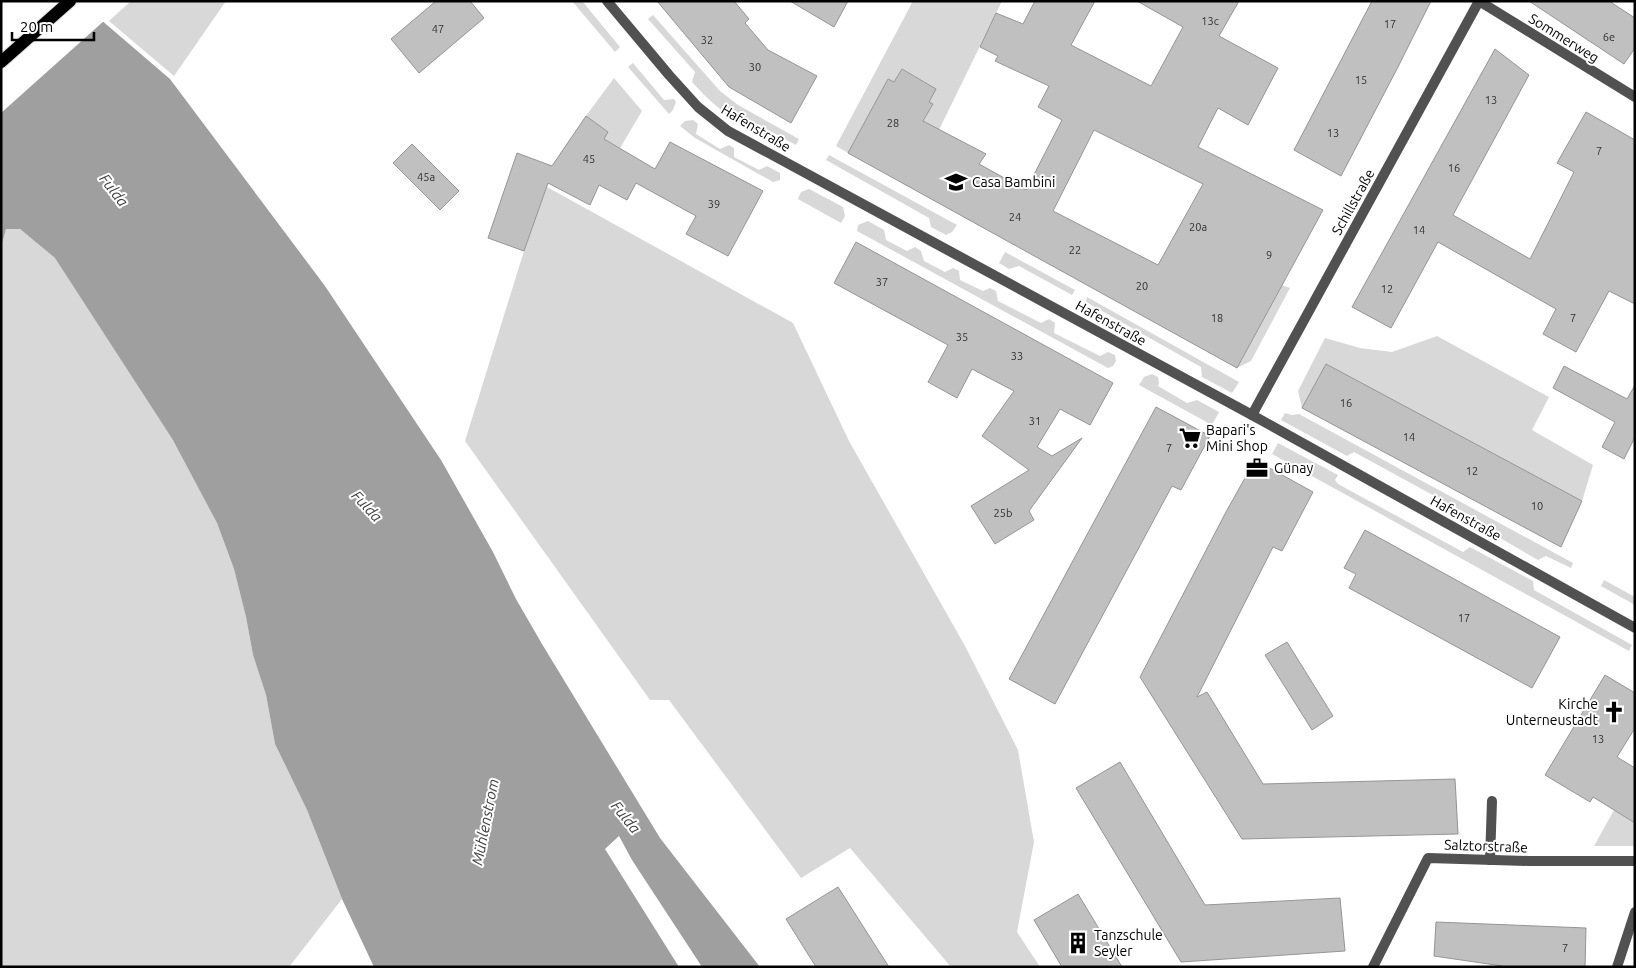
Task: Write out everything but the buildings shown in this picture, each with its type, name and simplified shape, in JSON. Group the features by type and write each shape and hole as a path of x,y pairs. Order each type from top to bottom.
{"main road":[{"path":"1,62 70,1"}],"street":[{"name":"Hafenstraße","path":"607,1 669,76 698,107 728,131 1252,415 1635,628"},
{"name":"Schillstraße","path":"1252,415 1479,1"},
{"name":"Sommerweg","path":"1479,1 1635,97"},
{"path":"1490,860 1492,802"},
{"name":"Salztorstraße","path":"1373,967 1428,858 1635,861"},
{"path":"1616,967 1635,912"}],"shaded area":[{"path":"131,1 226,1 174,76 109,21"},
{"path":"572,1 582,1 620,47 615,52"},
{"path":"913,1 1002,1 935,138 911,141 933,105 929,102 936,89 902,69 894,82 888,79 848,153 836,146"},
{"path":"653,15 720,91 738,105 799,139 796,145 757,124 747,127 711,101 692,82 695,72 648,19"},
{"path":"633,63 664,100 674,99 676,102 669,114 628,67"},
{"path":"614,78 642,111 620,148 604,139 608,132 586,116"},
{"path":"693,120 698,124 696,134 720,149 729,145 734,148 734,157 759,170 767,166 780,173 780,180 773,182 695,138 680,126 685,121"},
{"path":"829,155 957,225 952,232 946,235 931,227 929,218 826,160"},
{"path":"547,187 793,323 849,441 965,646 1018,750 1034,842 1017,932 1040,967 951,967 850,848 801,878 669,700 650,700 465,441 524,251"},
{"path":"809,189 843,207 845,216 841,223 798,199 801,192"},
{"path":"868,221 884,230 886,240 907,251 915,247 921,251 924,261 945,272 953,268 959,271 960,280 983,291 990,288 996,291 998,301 1041,323 1049,319 1055,323 1054,333 1100,356 1108,352 1115,355 1116,361 1113,366 1108,368 857,231 858,225"},
{"path":"6,229 20,229 55,258 61,258 70,281 159,407 217,523 234,569 253,655 266,695 275,744 307,810 342,899 289,967 1,967 1,249"},
{"path":"1005,252 1075,290 1072,295 1019,266 1009,269 999,263"},
{"path":"1282,285 1290,288 1251,361 1237,368"},
{"path":"1087,297 1239,382 1232,393 1202,377 1201,367 1086,302"},
{"path":"1437,336 1549,397 1532,430 1593,465 1582,501 1326,364 1302,408 1298,391 1325,338 1360,348 1392,352"},
{"path":"1152,374 1158,377 1158,386 1187,403 1197,400 1219,412 1212,425 1139,385 1144,377"},
{"path":"1285,413 1299,414 1573,563 1571,568 1546,556 1538,560 1488,531 1486,524 1354,452 1347,456 1281,420"},
{"path":"1278,443 1338,475 1335,480 1338,484 1463,552 1470,547 1533,581 1534,590 1632,645 1629,651 1272,454"},
{"path":"1604,580 1635,597 1635,605 1601,586"},
{"path":"1614,810 1635,823 1635,846 1594,846"}],"water":[{"path":"1,1 79,1 170,79 325,286 441,460 542,644 660,838 760,967 702,967 632,860 619,836 605,849 679,967 374,967 342,899 307,810 275,744 266,695 253,655 234,569 217,523 173,440 55,258 20,229 6,229 1,248"}],"pier":[{"path":"1,1 83,1 105,20 1,113"}],"place":[{"name":"Casa Bambini","path":"956,182"},
{"name":"Bapari's Mini Shop","path":"1190,438"},
{"name":"Günay","path":"1257,468"},
{"name":"Kirche Unterneustadt","path":"1614,712"},
{"name":"Tanzschule Seyler","path":"1078,943"}],"water label":[{"name":"Fulda","path":"114,190"},
{"name":"Fulda","path":"367,506"},
{"name":"Fulda","path":"626,817"},
{"name":"Mühlenstrom","path":"485,822"}]}
